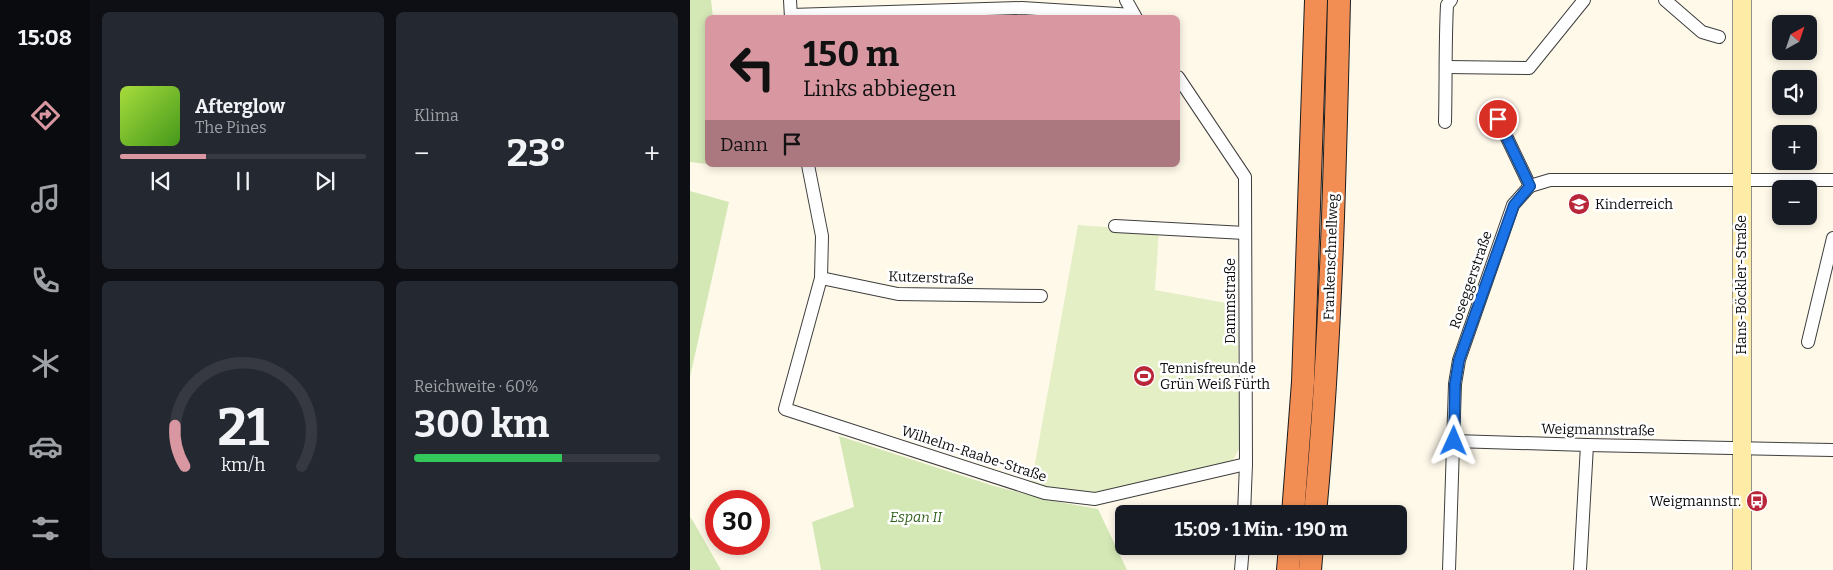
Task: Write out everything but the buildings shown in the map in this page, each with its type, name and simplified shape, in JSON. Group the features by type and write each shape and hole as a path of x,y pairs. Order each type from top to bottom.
{"highway":[{"name":"Frankenschnellweg","path":"1294,505 1304,372 1316,0"},
{"name":"Frankenschnellweg","path":"1316,505 1332,255 1339,0"},
{"path":"1288,570 1289,555"},
{"path":"1310,570 1311,555"}],"main road":[{"name":"Hans-Böckler-Straße","path":"1742,0 1742,570"}],"street":[{"path":"790,0 790,15"},
{"path":"1126,0 1134,15"},
{"path":"1445,122 1447,5 1451,0"},
{"path":"1447,67 1529,68 1584,0"},
{"path":"1665,0 1702,32 1719,37"},
{"path":"819,15 1022,8 1121,15"},
{"name":"Dammstraße","path":"1180,80 1244,177 1246,464 1244,505"},
{"path":"1498,119 1530,186 1550,180 1833,180"},
{"path":"808,167 822,236 821,278"},
{"name":"Roseggerstraße","path":"1449,570 1455,384 1459,360 1514,205 1530,186"},
{"path":"1115,226 1245,233"},
{"path":"1808,342 1833,238"},
{"name":"Kutzerstraße","path":"821,278 898,294 1041,296"},
{"name":"Wilhelm-Raabe-Straße","path":"821,278 785,409 1045,493 1095,498 1246,464"},
{"name":"Weigmannstraße","path":"1454,441 1587,446 1833,450"},
{"path":"1580,570 1587,446"},
{"path":"1241,570 1242,555"}],"green space":[{"path":"690,0 711,0 713,15 705,15 705,164 690,162"},
{"path":"690,191 729,202 690,377"},
{"name":"Tennisfreunde Grün Weiß Fürth","path":"1078,225 1159,231 1155,290 1237,305 1240,447 1231,464 1094,494 1048,490 1031,485"},
{"name":"Espan II","path":"839,436 994,486 1047,500 1098,509 1115,545 1115,555 1120,555 1127,570 821,570 812,522 854,507"},
{"path":"690,517 705,542 705,555 712,555 721,570 690,570"}],"place":[{"name":"Kinderreich","path":"1579,204"},
{"name":"Tennisfreunde Grün Weiß Fürth","path":"1144,376"},
{"name":"Weigmannstr.","path":"1757,501"}],"route":[{"path":"1454,441 1455,384 1459,360 1514,205 1530,186 1498,119"}]}
